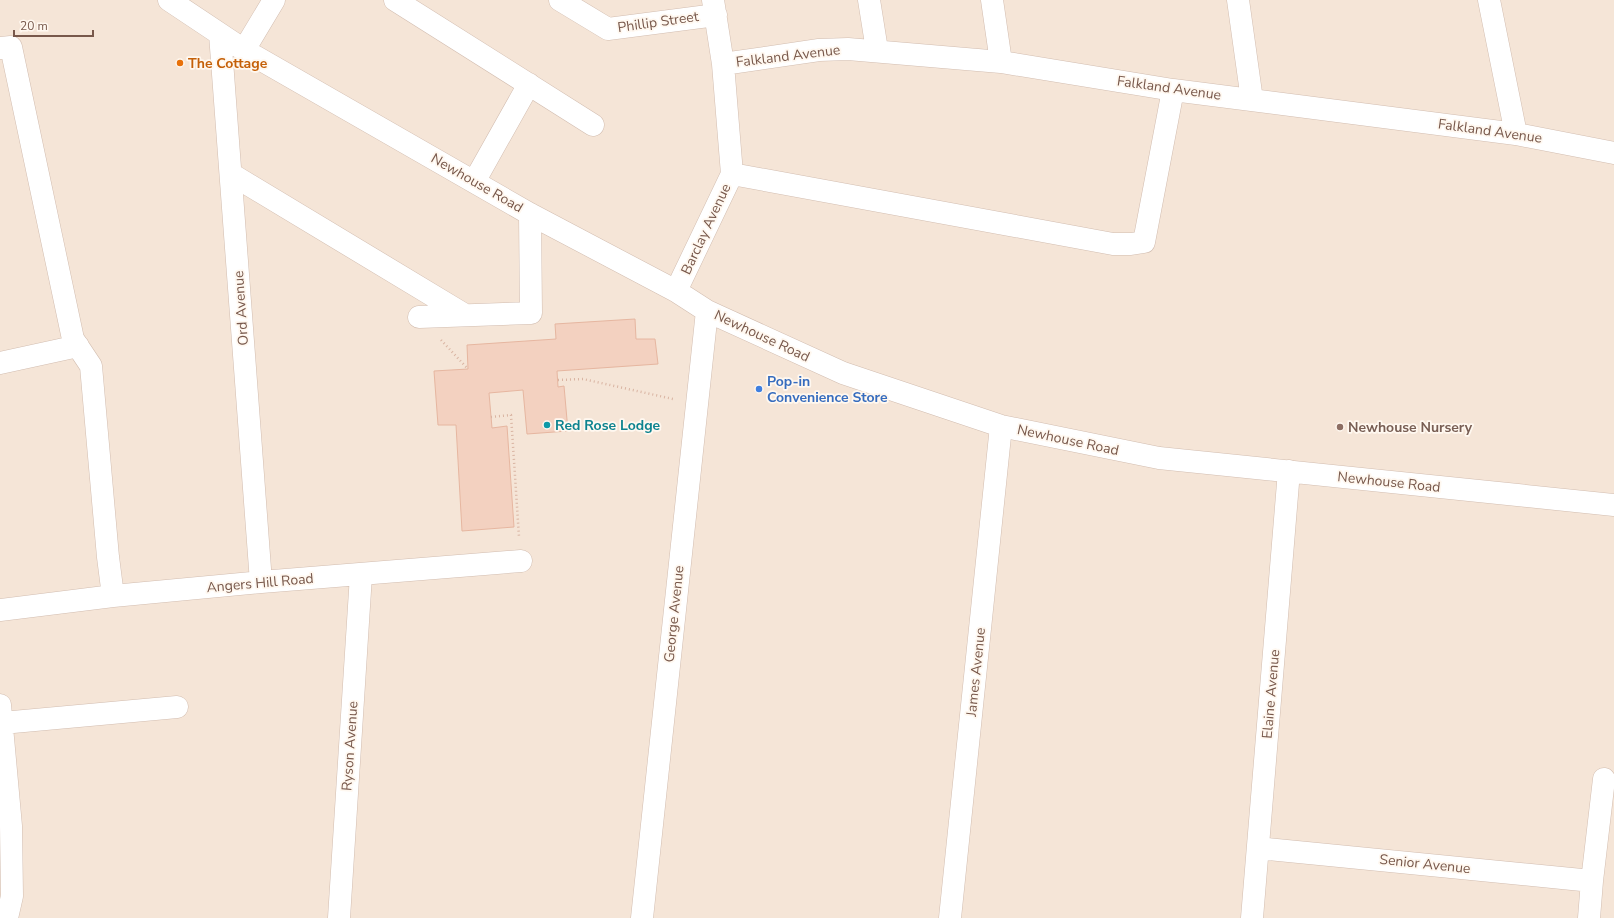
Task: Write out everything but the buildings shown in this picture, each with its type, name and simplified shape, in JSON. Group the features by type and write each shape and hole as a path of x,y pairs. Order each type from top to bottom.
{"street":[{"name":"Newhouse Road","path":"169,0 244,50 530,214 676,291 707,311 843,373 1001,426 1159,458 1614,505"},
{"path":"244,50 274,0"},
{"path":"396,0 593,125"},
{"name":"Phillip Street","path":"560,0 586,8 608,29 714,7"},
{"path":"869,0 877,50"},
{"path":"992,0 1001,62"},
{"path":"1238,0 1252,100"},
{"path":"1488,0 1516,134"},
{"name":"Barclay Avenue","path":"676,291 732,174 723,64 714,7"},
{"name":"Ord Avenue","path":"220,34 261,582"},
{"path":"0,48 11,47 73,339 92,366 108,557 113,596"},
{"name":"Falkland Avenue","path":"723,64 819,50 848,49 877,50 1001,62 1173,90 1516,134 1614,153"},
{"path":"474,182 529,84"},
{"path":"732,174 1114,244 1144,242 1173,90"},
{"path":"231,174 465,315"},
{"path":"419,317 531,313 530,214"},
{"name":"George Avenue","path":"642,918 707,311"},
{"path":"0,363 78,346"},
{"name":"James Avenue","path":"950,918 1001,426"},
{"name":"Elaine Avenue","path":"1252,918 1289,471"},
{"name":"Angers Hill Road","path":"0,610 113,596 261,582 521,561"},
{"name":"Ryson Avenue","path":"339,918 361,575"},
{"path":"7,918 12,896 12,826 1,714 177,707"},
{"path":"1589,918 1604,779"},
{"name":"Senior Avenue","path":"1258,848 1592,881"}],"path":[{"path":"558,380 583,379 697,405"},
{"path":"491,417 511,415 521,561"}],"shaded area":[{"path":"0,0 1614,0 1614,918 0,918"}],"place":[{"name":"The Cottage","path":"180,63"},
{"name":"Pop-in Convenience Store","path":"759,389"},
{"name":"Red Rose Lodge","path":"547,425"},
{"name":"Newhouse Nursery","path":"1340,427"}]}
